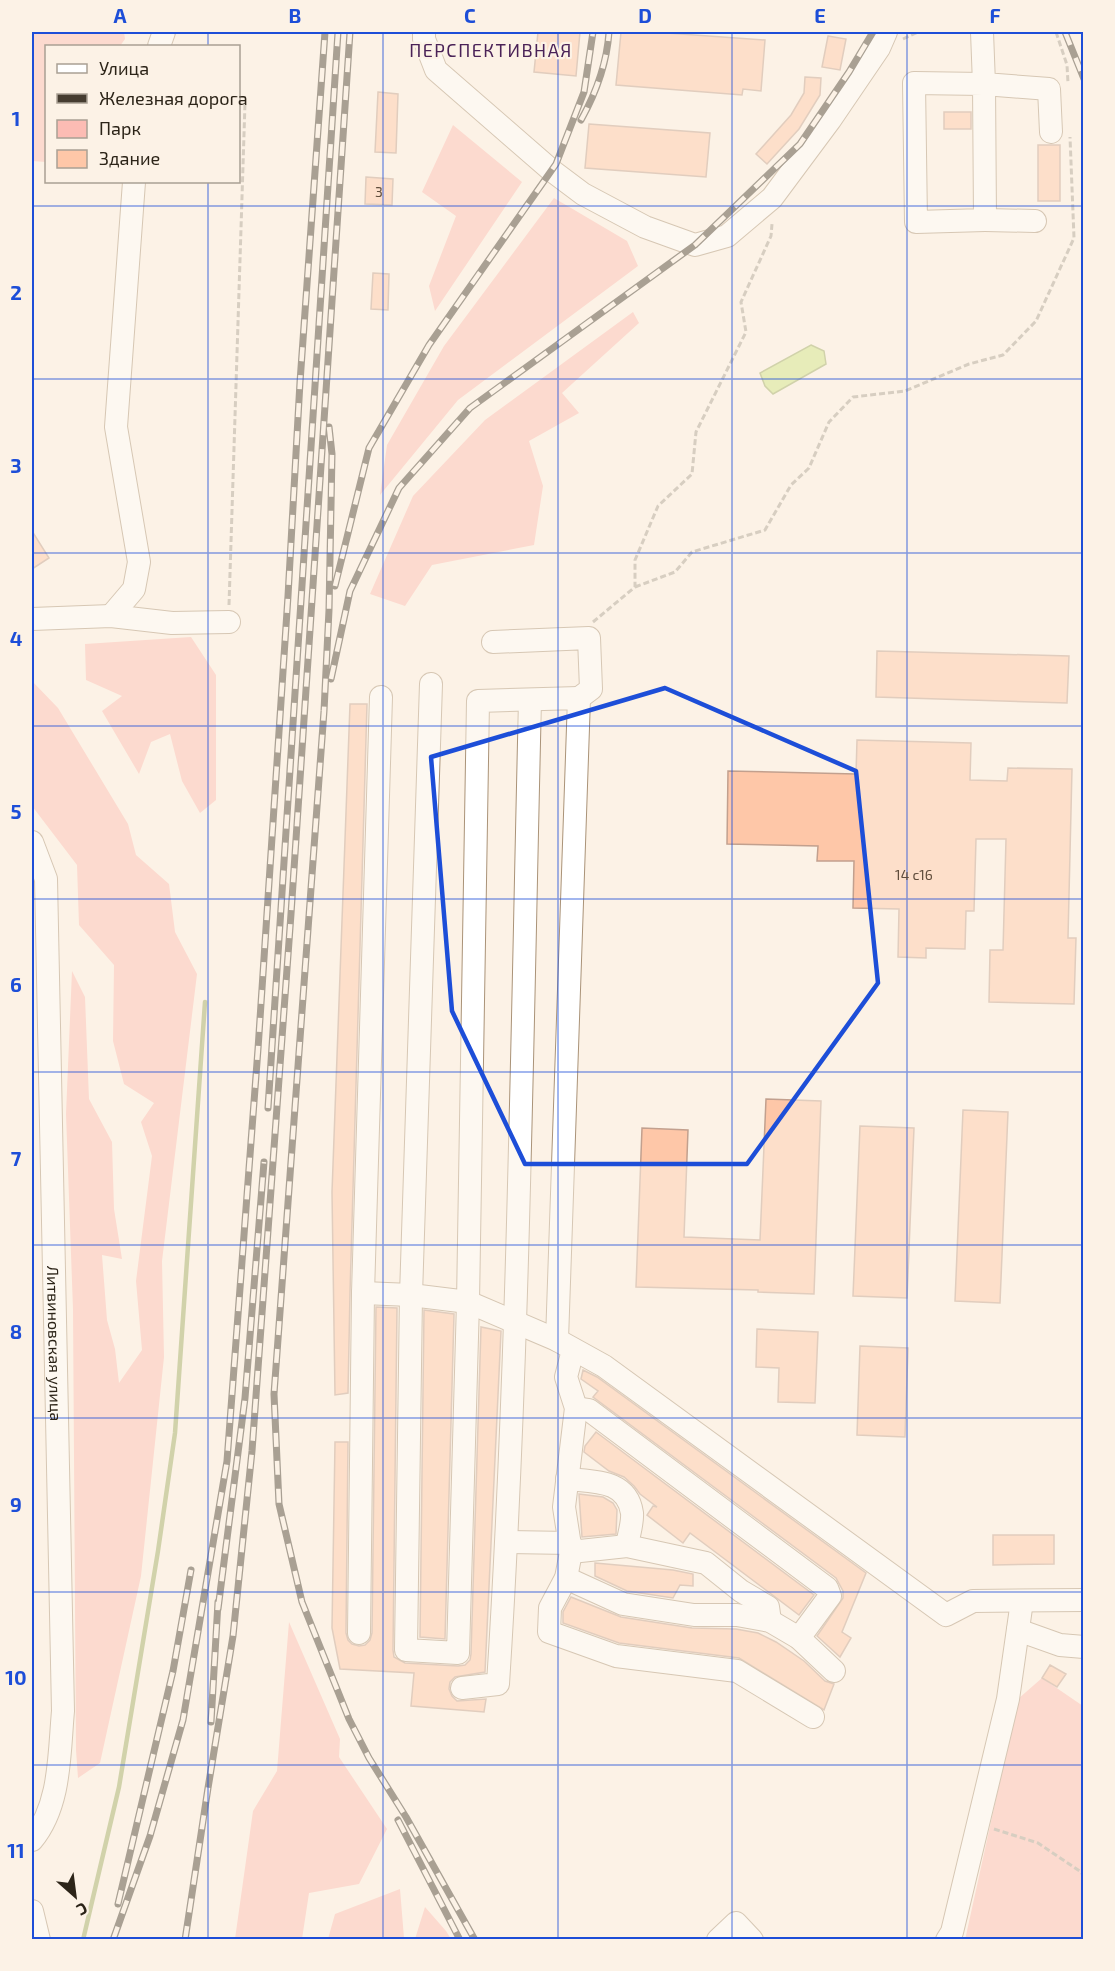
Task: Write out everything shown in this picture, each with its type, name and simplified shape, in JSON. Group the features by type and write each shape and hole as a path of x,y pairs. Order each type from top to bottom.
{"street":[{"path":"424,32 424,39 436,70 550,170 583,194 645,227 695,245 727,236 772,198 836,111 879,48 886,32"},
{"path":"982,32 985,219"},
{"path":"1035,221 985,219 916,222 914,83 984,84 1049,89 1061,133"},
{"path":"111,616 135,589 139,562 117,427 134,183"},
{"path":"32,619 111,616 172,623 229,622"},
{"path":"431,684 411,1295 406,1650 458,1653 468,1302 478,701 579,698 591,689 589,638 493,642"},
{"path":"359,1633 363,1293 381,697"},
{"path":"579,698 565,1345 566,1377 576,1408 564,1507 570,1547 566,1578 550,1608 549,1632 616,1656 737,1671 813,1717"},
{"path":"462,1688 498,1684 507,1542 515,1322 530,700"},
{"name":"Литвиновская улица","path":"32,842 46,879 63,1711 56,1787 40,1830 32,1840"},
{"path":"363,1293 411,1295 468,1302 565,1345 604,1366 946,1615 973,1601 1083,1600"},
{"path":"576,1408 590,1410 827,1588 830,1596 799,1638"},
{"path":"567,1479 608,1483 624,1494 632,1514 627,1546"},
{"path":"507,1542 570,1547 627,1546 706,1563 741,1591 768,1607 770,1621"},
{"path":"566,1578 623,1604 694,1616 737,1614 770,1621 799,1638 834,1671"},
{"path":"737,1614 741,1591"},
{"path":"947,1940 952,1932 1008,1700 1022,1601"},
{"path":"1018,1630 1060,1645 1083,1647"},
{"path":"32,1911 39,1940"},
{"path":"718,1940 736,1923 752,1940"}],"path":[{"path":"1056,32 1067,64 1068,88"},
{"path":"229,622 245,103"},
{"path":"589,638 594,619 635,587 675,572 692,552 765,530 791,485 810,468 829,422 853,398 905,391 969,364 1003,355 1036,321 1074,238 1061,133"},
{"path":"635,587 635,560 658,506 692,474 696,432 746,332 741,302 771,236 772,198"},
{"path":"978,1824 1038,1843 1081,1872 1083,1877"}],"highlighted area":[{"path":"665,688 856,771 878,983 747,1164 525,1164 452,1011 431,757"}],"green space":[{"path":"32,32 124,32 125,39 121,45 45,45 45,162 32,161"},
{"path":"453,125 522,182 435,311 429,286 456,216 422,192"},
{"path":"554,198 627,241 638,266 458,400 380,495 387,445 444,346"},
{"path":"633,312 639,323 562,393 579,413 529,441 543,486 534,545 432,565 405,606 370,594 413,496 485,420"},
{"path":"191,637 216,675 216,800 200,813 182,781 170,734 151,742 139,774 102,711 122,696 86,680 85,644"},
{"path":"32,681 58,708 128,824 136,855 169,884 175,932 197,974 162,1261 164,1357 141,1576 100,1763 78,1778 73,1309 66,1114 72,971 85,997 89,1099 112,1142 114,1209 122,1259 102,1255 107,1320 115,1349 119,1383 142,1350 136,1281 152,1156 141,1122 154,1103 124,1084 113,1041 114,965 79,925 77,865 32,806"},
{"path":"289,1622 340,1739 339,1757 387,1829 359,1884 309,1893 302,1939 235,1939 253,1811 277,1771"},
{"path":"1042,1678 1083,1706 1083,1939 965,1940 1018,1699"},
{"path":"400,1889 404,1938 328,1939 335,1914"},
{"path":"425,1907 446,1931 451,1939 415,1939"}],"shaded area":[{"path":"811,345 824,351 826,364 773,394 765,386 760,373"}],"building":[{"path":"538,32 580,32 576,76 534,72"},
{"path":"621,32 765,40 761,91 743,89 742,95 616,85"},
{"path":"828,36 846,39 840,70 822,67"},
{"path":"805,77 821,78 820,95 799,129 767,164 756,154 791,115 804,93"},
{"path":"378,92 398,94 396,153 375,152"},
{"path":"944,112 971,112 971,129 944,129"},
{"path":"589,124 710,133 706,177 585,168"},
{"path":"1038,145 1060,145 1060,201 1038,201"},
{"path":"366,177 393,179 392,205 365,204"},
{"path":"373,273 389,274 388,310 371,309"},
{"path":"32,531 49,558 32,569"},
{"path":"877,651 1069,656 1067,703 876,697"},
{"path":"350,704 367,704 348,1393 335,1395 332,1192"},
{"path":"857,740 971,743 970,780 1007,781 1008,768 1072,769 1068,938 1076,938 1074,1004 989,1002 990,950 1003,950 1006,839 976,839 974,911 966,911 965,949 926,948 926,958 898,957 899,909 853,908 854,861 817,861 818,846 727,844 728,771 856,774"},
{"path":"766,1099 821,1101 814,1294 636,1287 642,1128 688,1130 684,1237 760,1240"},
{"path":"963,1110 1008,1112 1000,1303 955,1301"},
{"path":"860,1126 914,1128 907,1298 853,1296"},
{"path":"376,1307 397,1308 393,1650 394,1657 405,1663 458,1666 465,1665 470,1660 481,1327 501,1331 485,1672 455,1677 450,1682 449,1689 457,1701 486,1699 484,1712 411,1706 414,1673 340,1669 332,1628 335,1442 348,1442 346,1633 352,1644 359,1646 365,1645 370,1640 372,1633"},
{"path":"424,1310 454,1314 445,1639 420,1637"},
{"path":"757,1329 818,1332 815,1403 778,1402 779,1368 756,1367"},
{"path":"860,1346 908,1348 905,1437 857,1435"},
{"path":"583,1370 597,1377 866,1573 842,1632 851,1638 840,1657 817,1636 843,1598 843,1591 836,1578 593,1397 598,1391 581,1379"},
{"path":"596,1432 814,1595 799,1615 690,1533 683,1543 647,1515 653,1506 657,1507 640,1494 624,1477 609,1471 584,1452 585,1446"},
{"path":"579,1494 603,1497 613,1503 617,1510 616,1534 582,1537"},
{"path":"993,1535 1054,1535 1054,1564 993,1565"},
{"path":"595,1563 693,1574 693,1586 680,1585 673,1598 627,1591 595,1576"},
{"path":"571,1597 621,1617 692,1628 736,1629 758,1633 776,1642 804,1661 825,1681 834,1684 824,1710 739,1658 619,1643 563,1623 563,1612"},
{"path":"1050,1665 1066,1674 1057,1687 1042,1678"}],"waterway":[{"path":"83,1940 119,1787 175,1433 205,1002"}],"railway":[{"path":"113,1940 150,1836 183,1720 227,1461 258,1049 300,382 325,32"},
{"path":"268,1108 338,32"},
{"path":"185,1940 233,1636 252,1451 291,914 350,32"},
{"path":"335,586 369,448 429,345 556,164 584,92 593,32"},
{"path":"581,120 600,77 609,32"},
{"path":"331,679 350,591 399,488 470,408 695,245 800,144 873,32"},
{"path":"1065,32 1084,79"},
{"path":"329,427 332,454 329,610 324,711 274,1394 279,1504 302,1602 349,1719 369,1758 406,1817 475,1940"},
{"path":"218,1609 245,1398 264,1162"},
{"path":"118,1904 173,1671 191,1570"},
{"path":"211,1722 218,1602"},
{"path":"398,1820 460,1940"}],"district":[{"name":"ПЕРСПЕКТИВНАЯ","path":"491,50"}]}
